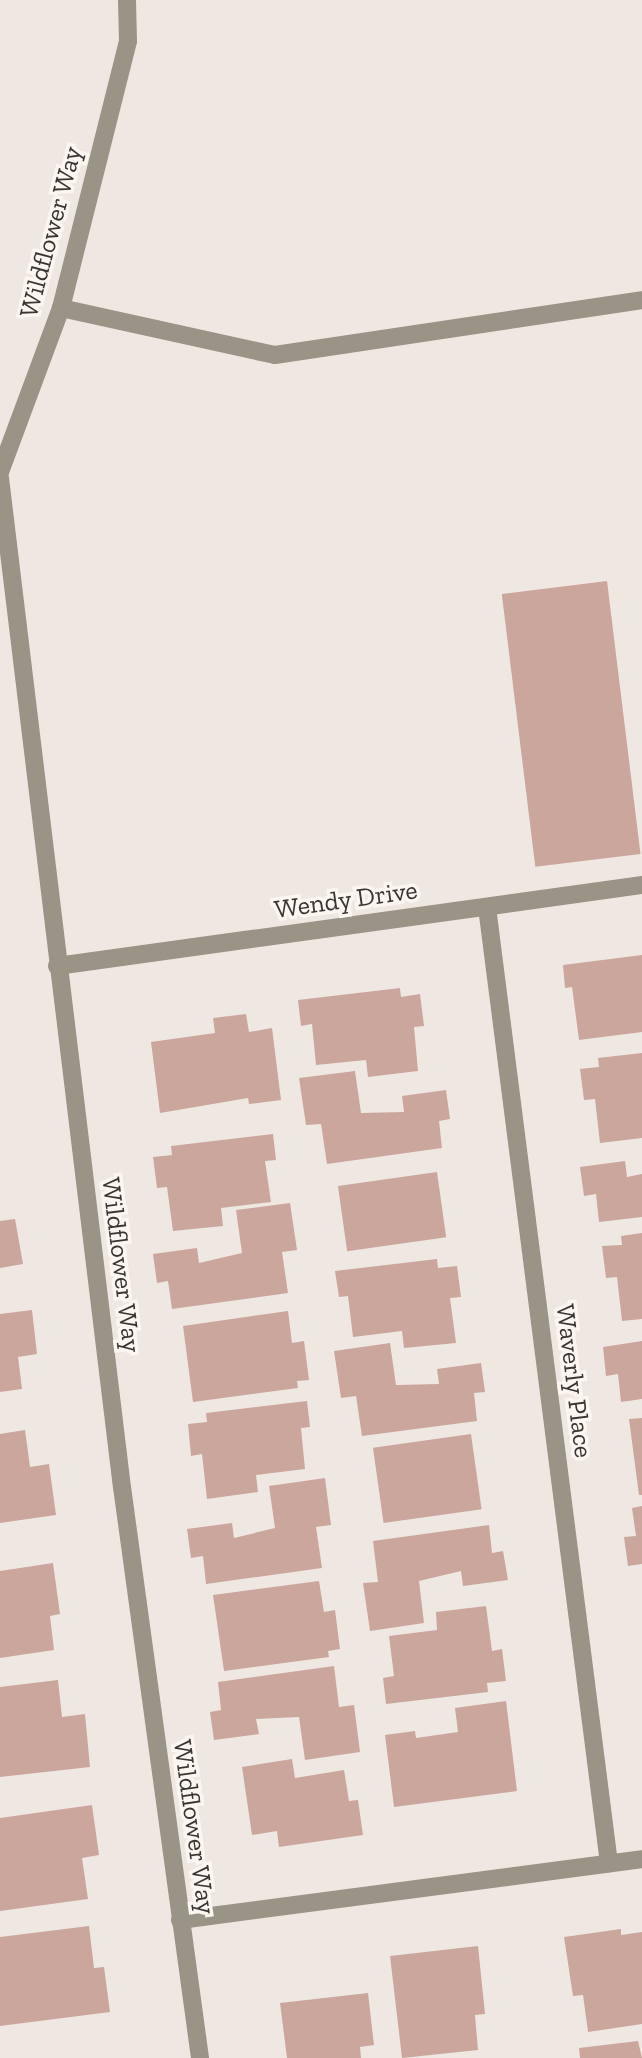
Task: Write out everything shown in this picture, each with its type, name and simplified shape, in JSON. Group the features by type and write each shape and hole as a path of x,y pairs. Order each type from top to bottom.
{"street":[{"name":"Wildflower Way","path":"0,472 61,308 128,41 127,0"},
{"path":"61,308 275,355 642,300"},
{"name":"Wildflower Way","path":"0,478 57,966 200,2058"},
{"name":"Wendy Drive","path":"57,966 642,885"},
{"name":"Waverly Place","path":"487,907 609,1863"},
{"path":"180,1920 642,1858"}],"building":[{"path":"607,581 641,854 535,867 502,594"},
{"path":"642,955 642,1032 579,1040 572,987 565,988 563,965"},
{"path":"400,988 401,997 420,994 424,1026 414,1027 418,1071 368,1077 366,1060 316,1065 312,1024 301,1026 298,1000"},
{"path":"246,1014 249,1032 272,1028 281,1100 249,1104 248,1098 160,1113 151,1042 215,1033 213,1018"},
{"path":"642,1053 642,1138 600,1143 595,1099 584,1100 580,1069 599,1067 598,1058"},
{"path":"355,1071 361,1113 404,1112 402,1096 446,1090 450,1119 439,1121 442,1148 327,1164 321,1124 306,1125 299,1078"},
{"path":"273,1134 276,1160 265,1161 271,1202 221,1208 223,1226 173,1231 167,1187 157,1188 153,1157 172,1155 171,1146"},
{"path":"625,1161 627,1177 642,1174 642,1217 599,1222 596,1194 584,1196 580,1167"},
{"path":"437,1172 446,1237 347,1251 338,1186"},
{"path":"290,1203 297,1250 282,1252 288,1293 172,1309 168,1281 157,1283 153,1254 197,1248 199,1263 242,1253 236,1210"},
{"path":"15,1219 23,1264 0,1268 0,1221"},
{"path":"642,1233 642,1319 622,1321 617,1277 606,1278 602,1246 622,1245 621,1236"},
{"path":"437,1259 438,1268 457,1266 461,1297 450,1298 456,1343 404,1348 402,1331 353,1337 348,1296 339,1297 335,1271"},
{"path":"32,1310 37,1354 18,1357 22,1389 0,1392 0,1314"},
{"path":"288,1311 292,1343 304,1341 309,1380 297,1381 298,1388 193,1402 183,1326"},
{"path":"642,1341 642,1399 621,1402 618,1374 606,1376 603,1347"},
{"path":"390,1343 396,1385 439,1384 437,1369 481,1363 485,1392 474,1393 477,1421 362,1436 356,1396 341,1398 334,1351"},
{"path":"307,1401 310,1427 301,1428 305,1469 256,1475 258,1492 207,1499 202,1454 191,1456 188,1424 207,1422 206,1413"},
{"path":"642,1418 642,1495 639,1495 629,1419"},
{"path":"25,1430 30,1467 49,1464 56,1515 0,1523 0,1434"},
{"path":"471,1434 482,1509 384,1523 373,1448"},
{"path":"325,1478 331,1525 316,1527 322,1568 206,1584 203,1556 191,1558 187,1529 232,1523 234,1538 275,1528 269,1486"},
{"path":"642,1506 642,1564 628,1566 624,1537 636,1536 632,1508"},
{"path":"489,1525 492,1553 503,1551 508,1580 463,1586 461,1571 419,1581 424,1623 370,1631 363,1583 378,1582 373,1541"},
{"path":"53,1563 60,1614 50,1616 54,1650 0,1658 0,1571"},
{"path":"319,1581 324,1612 335,1610 340,1649 328,1651 329,1657 224,1671 213,1595"},
{"path":"486,1606 492,1651 502,1649 506,1681 487,1683 488,1692 386,1704 383,1678 394,1676 389,1636 437,1630 436,1612"},
{"path":"334,1666 339,1707 354,1705 360,1752 305,1760 299,1717 256,1719 259,1734 214,1740 210,1712 221,1710 218,1682"},
{"path":"58,1680 62,1717 85,1714 90,1767 0,1777 0,1687"},
{"path":"506,1701 517,1791 394,1807 385,1735 415,1731 416,1738 458,1732 455,1708"},
{"path":"292,1759 295,1778 344,1770 349,1801 358,1800 363,1835 279,1847 277,1831 252,1835 242,1767"},
{"path":"92,1805 99,1855 82,1858 88,1899 0,1911 0,1818"},
{"path":"89,1926 94,1968 104,1967 110,2012 0,2026 0,1937"},
{"path":"621,1929 621,1935 642,1932 642,2024 588,2032 583,1995 573,1996 564,1937"},
{"path":"478,1946 485,2014 475,2015 478,2050 402,2058 390,1956"},
{"path":"368,1993 374,2045 360,2047 361,2058 287,2058 280,2003"},
{"path":"638,2041 642,2058 580,2058 579,2048"}]}
